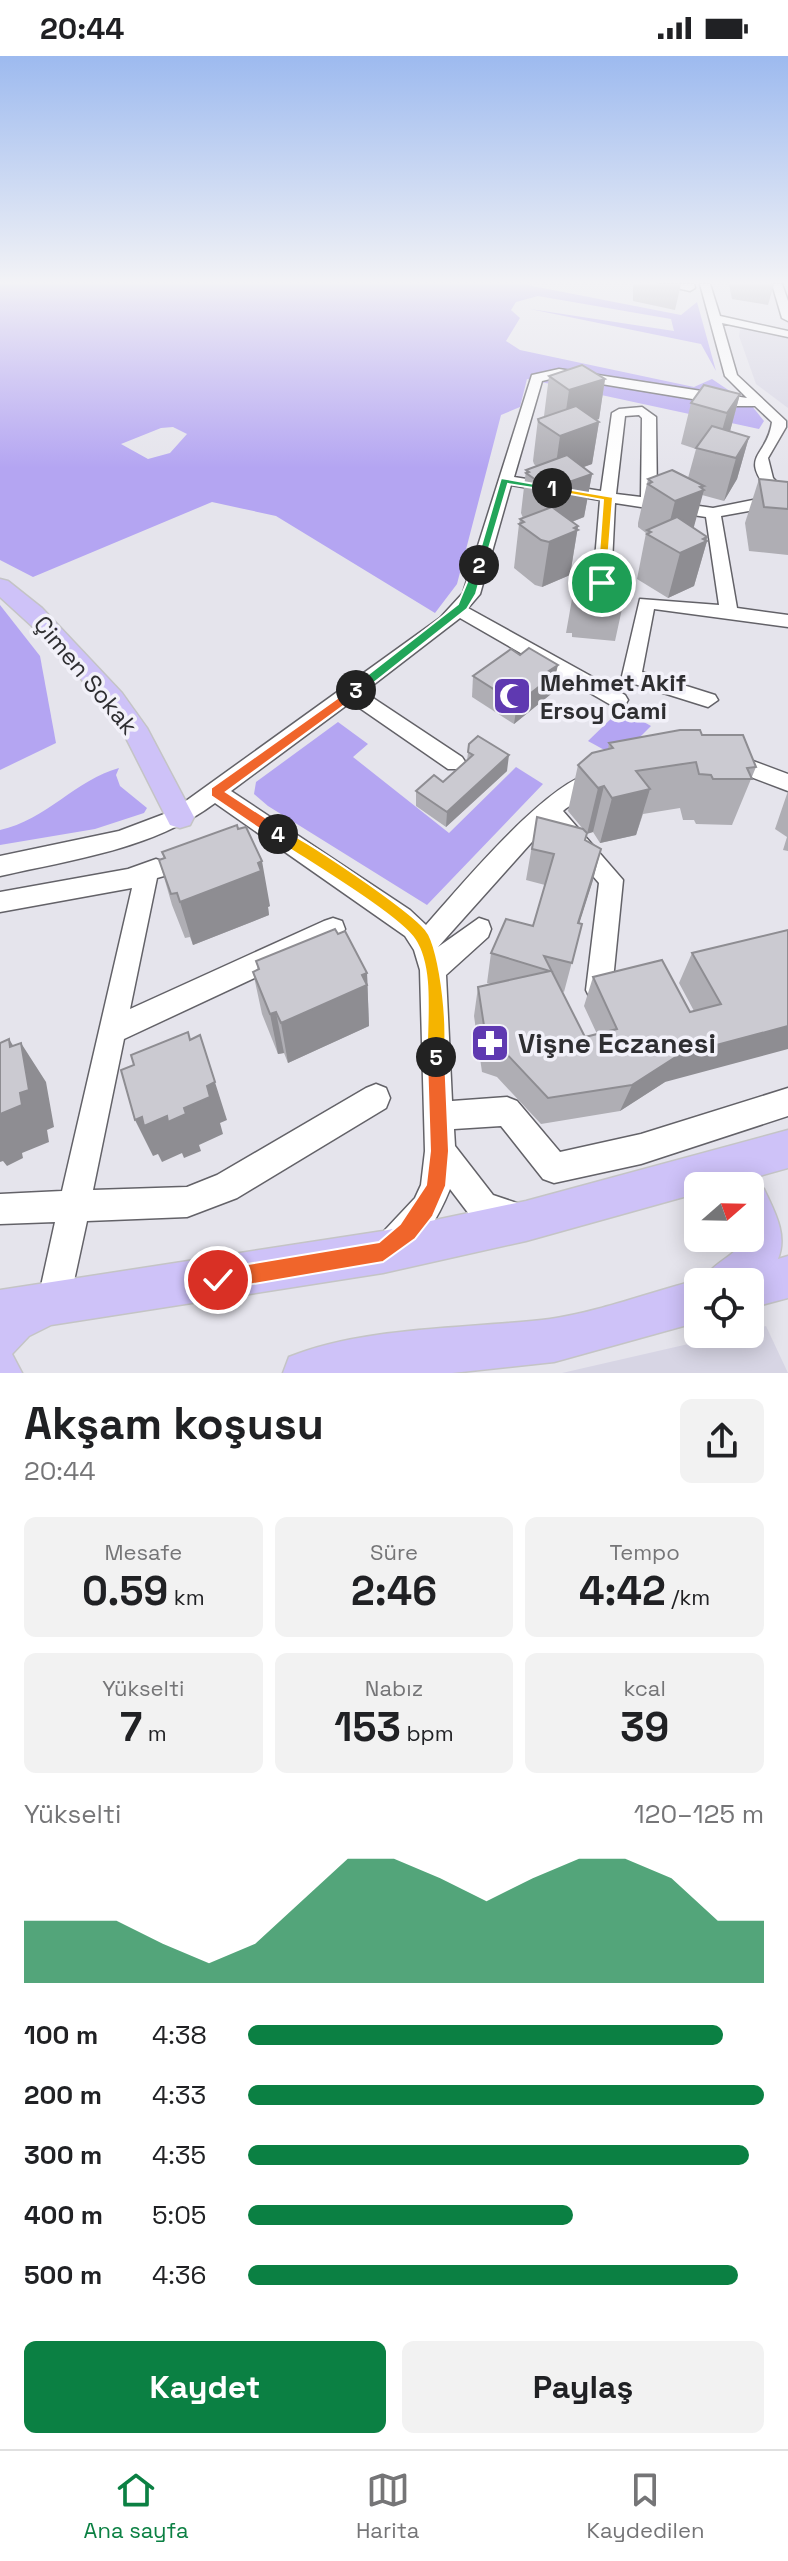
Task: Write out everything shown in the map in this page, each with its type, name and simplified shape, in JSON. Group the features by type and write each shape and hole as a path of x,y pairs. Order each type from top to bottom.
{"main road":[{"name":"Çimen Sokak","path":"0,586 37,616 122,712 138,735 162,790 180,817"},
{"path":"733,1172 788,1149"},
{"path":"0,1312 383,1252 684,1187"},
{"path":"746,1268 761,1252"},
{"path":"764,1283 788,1277"},
{"path":"305,1373 554,1340 684,1303"},
{"path":"0,1337 15,1319 53,1304"}],"street":[{"path":"505,480 713,513 786,500 763,472 763,449 780,424 763,400 731,376 722,345"},
{"path":"0,866 143,834 180,817 352,693 459,610 471,594 536,378 548,374 735,402 763,400"},
{"path":"602,583 608,497 619,413 642,411 649,417 649,504"},
{"path":"713,513 729,612"},
{"path":"708,700 632,676 646,603 788,621"},
{"path":"459,610 618,700"},
{"path":"352,693 455,763"},
{"path":"701,758 715,755 788,783"},
{"path":"422,937 550,800 583,781 612,776"},
{"path":"216,792 422,937 433,970 440,1151 436,1186 426,1209 408,1232 383,1252"},
{"path":"550,800 611,880 599,990"},
{"path":"0,902 128,879 183,854"},
{"path":"53,1304 147,872"},
{"path":"112,1031 333,929"},
{"path":"433,970 479,929"},
{"path":"0,1209 187,1202 226,1187 376,1098"},
{"path":"438,1116 507,1111 554,1168 641,1149 788,1102"},
{"path":"440,1151 483,1207 526,1221"}],"shaded area":[{"path":"0,345 513,345 520,350 694,387 712,379 752,406 764,421 759,429 527,379 520,407 501,415 457,584 435,613 276,516 212,502 33,577 0,560","holes":["173,427 187,434 170,453 148,459 121,444 161,428"]},
{"path":"702,345 709,345 716,371"},
{"path":"742,345 788,345 788,408 756,384"},
{"path":"0,605 40,656 56,743 0,770"},
{"path":"621,709 651,726 619,758 588,741"},
{"path":"338,722 368,744 353,757 449,833 516,767 543,784 427,905 268,806 254,794 256,782"},
{"path":"119,768 116,775 120,786 147,808 144,813 95,829 0,845 0,830 32,818 89,781"},
{"path":"764,1326 788,1373 562,1373 684,1345 684,1348 764,1348"}],"building":[{"path":"582,365 605,379 569,390 549,376"},
{"path":"704,385 740,394 727,413 691,403"},
{"path":"576,406 599,422 560,436 539,422 538,419"},
{"path":"712,426 749,437 736,458 696,448"},
{"path":"567,455 592,474 549,489 526,473 529,472 526,470"},
{"path":"672,470 704,486 700,487 704,490 675,501 648,484 652,482 648,479"},
{"path":"759,479 788,482 788,509 764,507"},
{"path":"552,507 578,526 574,528 578,530 549,542 541,540 519,524 524,522 520,519"},
{"path":"677,517 707,537 703,539 707,541 680,553 647,534 651,532 647,530"},
{"path":"584,563 622,568 622,571 628,572 625,595 580,592 581,588 574,587 578,565 584,566"},
{"path":"529,648 558,665 549,671 555,674 517,704 473,676 511,649 520,655"},
{"path":"680,730 700,730 702,735 743,735 756,767 747,768 752,779 713,779 711,775 699,774 696,762 636,771 650,789 612,798 604,786 598,788 578,765 592,753 613,748 609,743"},
{"path":"478,736 509,755 447,812 416,791 434,775 443,782 473,755 468,752 469,744"},
{"path":"537,817 583,829 587,833 585,840 601,849 578,923 582,924 572,963 544,956 585,1037 617,1029 593,977 662,960 690,1012 721,1004 692,953 788,930 788,1026 679,1055 632,1085 548,1098 502,1049 487,1045 478,987 550,971 491,953 506,919 533,926 554,854 532,849"},
{"path":"237,825 238,829 246,827 262,861 258,863 261,871 180,902 177,893 171,894 159,860 165,858 162,852"},
{"path":"335,929 338,934 345,931 367,973 362,975 367,985 281,1023 276,1012 270,1014 253,972 259,969 256,961"},
{"path":"188,1032 190,1040 200,1035 215,1082 207,1086 210,1097 184,1108 186,1114 168,1122 167,1116 144,1126 142,1117 135,1120 121,1070 134,1065 131,1055"},
{"path":"9,1039 10,1047 21,1043 29,1090 20,1093 22,1105 0,1114 0,1043"}],"place":[{"name":"Mehmet Akif Ersoy Cami","path":"512,696"},
{"name":"Vişne Eczanesi","path":"490,1043"}],"route":[{"path":"218,1280 383,1252 408,1232 426,1209 436,1186 440,1151 433,970 422,936 401,917 216,792 342,701 463,607 471,594 505,480 608,497 602,583"}]}
